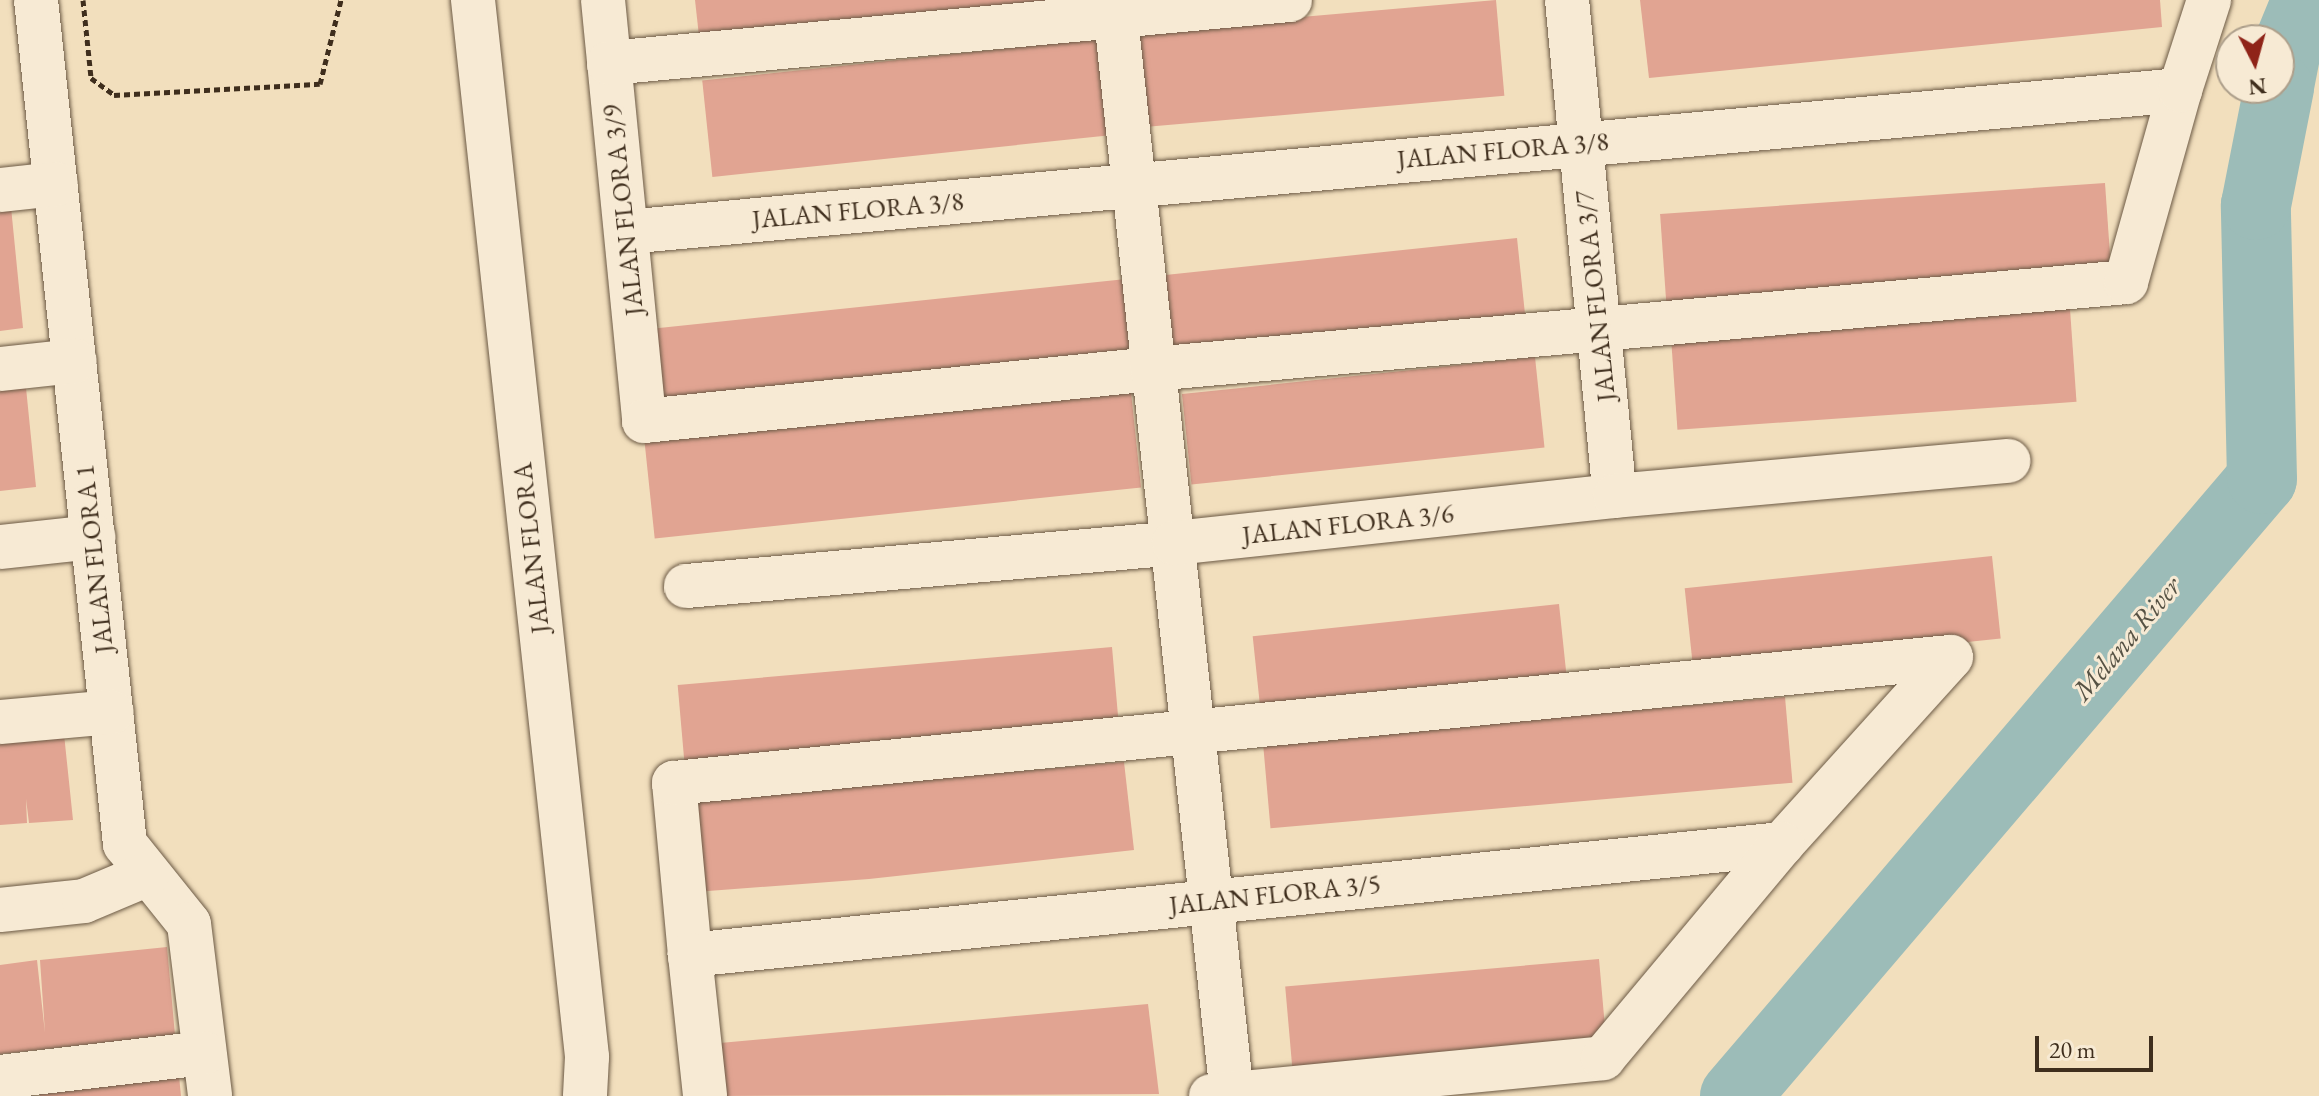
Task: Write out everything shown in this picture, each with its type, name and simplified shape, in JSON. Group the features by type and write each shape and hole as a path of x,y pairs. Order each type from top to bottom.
{"street":[{"name":"JALAN FLORA 1","path":"36,0 125,844 189,924 210,1096"},
{"name":"JALAN FLORA","path":"473,0 586,1041 585,1096"},
{"name":"JALAN FLORA 3/9","path":"603,0 644,421 1152,369"},
{"path":"609,63 1115,9 1290,0"},
{"name":"JALAN FLORA 3/7","path":"1567,0 1615,496"},
{"path":"1152,369 2126,282 2180,90 2209,0"},
{"path":"705,1096 674,783 1194,733 1951,657 1782,844 1603,1058 1225,1095 1194,733 1115,9"},
{"name":"JALAN FLORA 3/8","path":"627,232 2180,90"},
{"path":"0,190 56,184"},
{"path":"0,369 75,361"},
{"name":"JALAN FLORA 3/6","path":"686,586 1174,543 1615,496 2008,461"},
{"path":"0,547 93,537"},
{"path":"0,722 112,712"},
{"name":"JALAN FLORA 3/5","path":"690,955 1782,844"},
{"path":"0,910 84,901 148,874"},
{"path":"0,1077 204,1053"}],"path":[{"path":"83,0 91,78 114,95 320,84 341,0"}],"building":[{"path":"695,0 1097,0 700,45"},
{"path":"1496,0 1504,96 1142,127 1133,32"},
{"path":"1640,0 2160,0 2162,27 1649,78"},
{"path":"1107,38 1117,134 712,177 702,81"},
{"path":"2105,183 2111,272 1666,303 1660,214"},
{"path":"9,187 23,328 0,331 0,188"},
{"path":"1517,238 1526,322 1165,359 1156,276"},
{"path":"1126,279 1135,362 658,412 650,329"},
{"path":"2070,309 2076,402 1677,430 1671,337"},
{"path":"1535,357 1545,448 1191,485 1182,394"},
{"path":"24,368 36,487 0,491 0,370"},
{"path":"1131,392 1141,487 655,539 645,443"},
{"path":"1992,556 2001,639 1693,671 1685,588"},
{"path":"1559,604 1568,686 1261,718 1253,636"},
{"path":"1112,647 1119,730 685,768 678,685"},
{"path":"1785,697 1792,783 1270,828 1263,743"},
{"path":"64,734 73,820 29,823 26,799 27,823 0,825 0,738"},
{"path":"1124,762 1134,850 869,879 695,892 688,800"},
{"path":"167,947 175,1035 0,1054 0,965 37,960 45,1033 40,960"},
{"path":"1599,959 1606,1042 1292,1069 1285,986"},
{"path":"1148,1004 1159,1094 714,1096 709,1044"},
{"path":"179,1076 181,1096 40,1096 40,1094"}],"waterway":[{"name":"Melana River","path":"2295,29 2307,0"},
{"name":"Melana River","path":"1735,1096 2262,479 2256,205 2276,104"}]}
